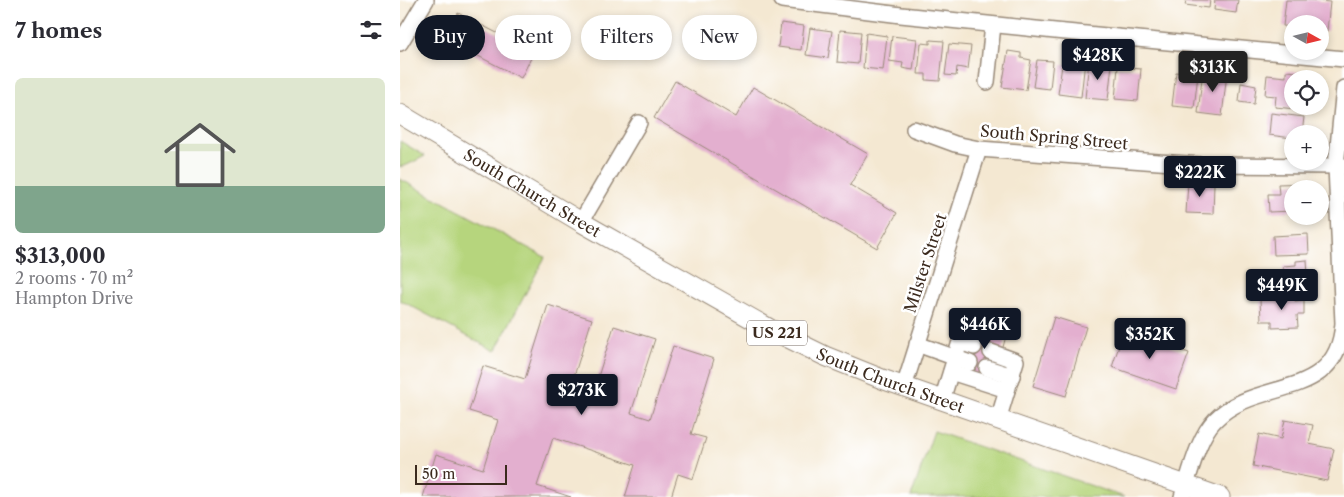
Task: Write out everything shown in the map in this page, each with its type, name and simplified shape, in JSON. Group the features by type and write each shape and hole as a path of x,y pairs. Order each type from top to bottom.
{"main road":[{"name":"South Church Street","path":"400,114 581,222 790,340 853,368 998,420 1184,491 1220,497"}],"street":[{"path":"400,43 426,0"},
{"path":"782,0 993,25 1344,59"},
{"path":"987,82 993,25"},
{"path":"1184,491 1204,434 1213,421 1225,410 1238,403 1303,382 1314,376 1332,359 1338,348 1342,336 1340,166 1344,88"},
{"path":"581,222 639,123"},
{"name":"South Spring Street","path":"914,129 956,144 979,149 1200,165 1340,166"},
{"name":"Milster Street","path":"904,387 979,149"},
{"path":"963,360 960,342 974,347"},
{"path":"917,344 963,360"},
{"path":"991,352 1016,361 998,420"},
{"path":"942,400 951,372 963,360"},
{"path":"987,368 1010,383"},
{"path":"951,372 1010,383"}],"green space":[{"path":"400,141 425,156 400,167"},
{"path":"400,179 545,257 495,351 400,300"},
{"path":"934,431 1124,497 911,497"}],"building":[{"path":"1186,0 1210,0 1209,8 1185,5"},
{"path":"1215,0 1238,0 1236,13 1214,10"},
{"path":"1286,0 1330,2 1329,15 1284,15"},
{"path":"781,23 804,26 801,50 778,47"},
{"path":"485,27 495,32 495,60 530,60 521,78 485,60"},
{"path":"810,28 832,31 828,58 806,55"},
{"path":"840,30 861,32 858,64 837,62"},
{"path":"866,33 887,36 883,70 863,68"},
{"path":"892,36 917,39 913,70 902,68 903,63 889,61"},
{"path":"930,40 944,41 940,81 926,80 926,74 918,74 921,43 930,44"},
{"path":"949,44 971,46 968,69 957,67 956,76 945,75"},
{"path":"1008,51 1021,53 1021,58 1031,60 1026,90 1002,87"},
{"path":"1070,59 1085,61 1081,97 1058,94 1062,65 1069,65"},
{"path":"1037,60 1053,61 1050,89 1033,87"},
{"path":"1089,61 1112,64 1108,100 1085,98"},
{"path":"1118,67 1141,69 1138,101 1115,99"},
{"path":"1203,70 1227,73 1222,116 1198,113"},
{"path":"1176,72 1198,75 1194,108 1172,106"},
{"path":"1267,75 1284,77 1284,108 1275,107 1276,96 1265,95"},
{"path":"675,81 736,117 753,87 868,154 850,185 897,213 877,248 654,118"},
{"path":"1241,83 1256,86 1254,104 1239,102"},
{"path":"1271,113 1304,117 1303,125 1284,125 1284,137 1269,135"},
{"path":"1188,182 1214,184 1213,214 1186,213"},
{"path":"1278,184 1284,184 1284,211 1269,212 1268,194 1279,194"},
{"path":"1308,234 1309,254 1274,255 1273,236"},
{"path":"1307,260 1309,292 1297,293 1297,288 1284,288 1283,266 1296,265 1296,261"},
{"path":"1275,296 1295,296 1295,301 1304,300 1304,315 1297,315 1298,327 1272,328 1272,321 1261,321 1260,300 1275,300"},
{"path":"548,305 592,319 569,392 591,399 614,326 655,339 631,413 650,419 673,346 714,359 691,434 706,438 693,479 678,474 671,497 625,497 635,465 553,438 537,486 571,497 423,497 436,454 483,469 498,420 469,411 483,366 525,379"},
{"path":"1054,317 1086,327 1066,396 1033,386"},
{"path":"981,325 1007,332 1002,351 992,349 984,379 967,374"},
{"path":"1124,331 1189,353 1176,389 1112,367"},
{"path":"1285,420 1313,425 1309,444 1334,449 1327,481 1253,466 1259,434 1281,439"}]}
